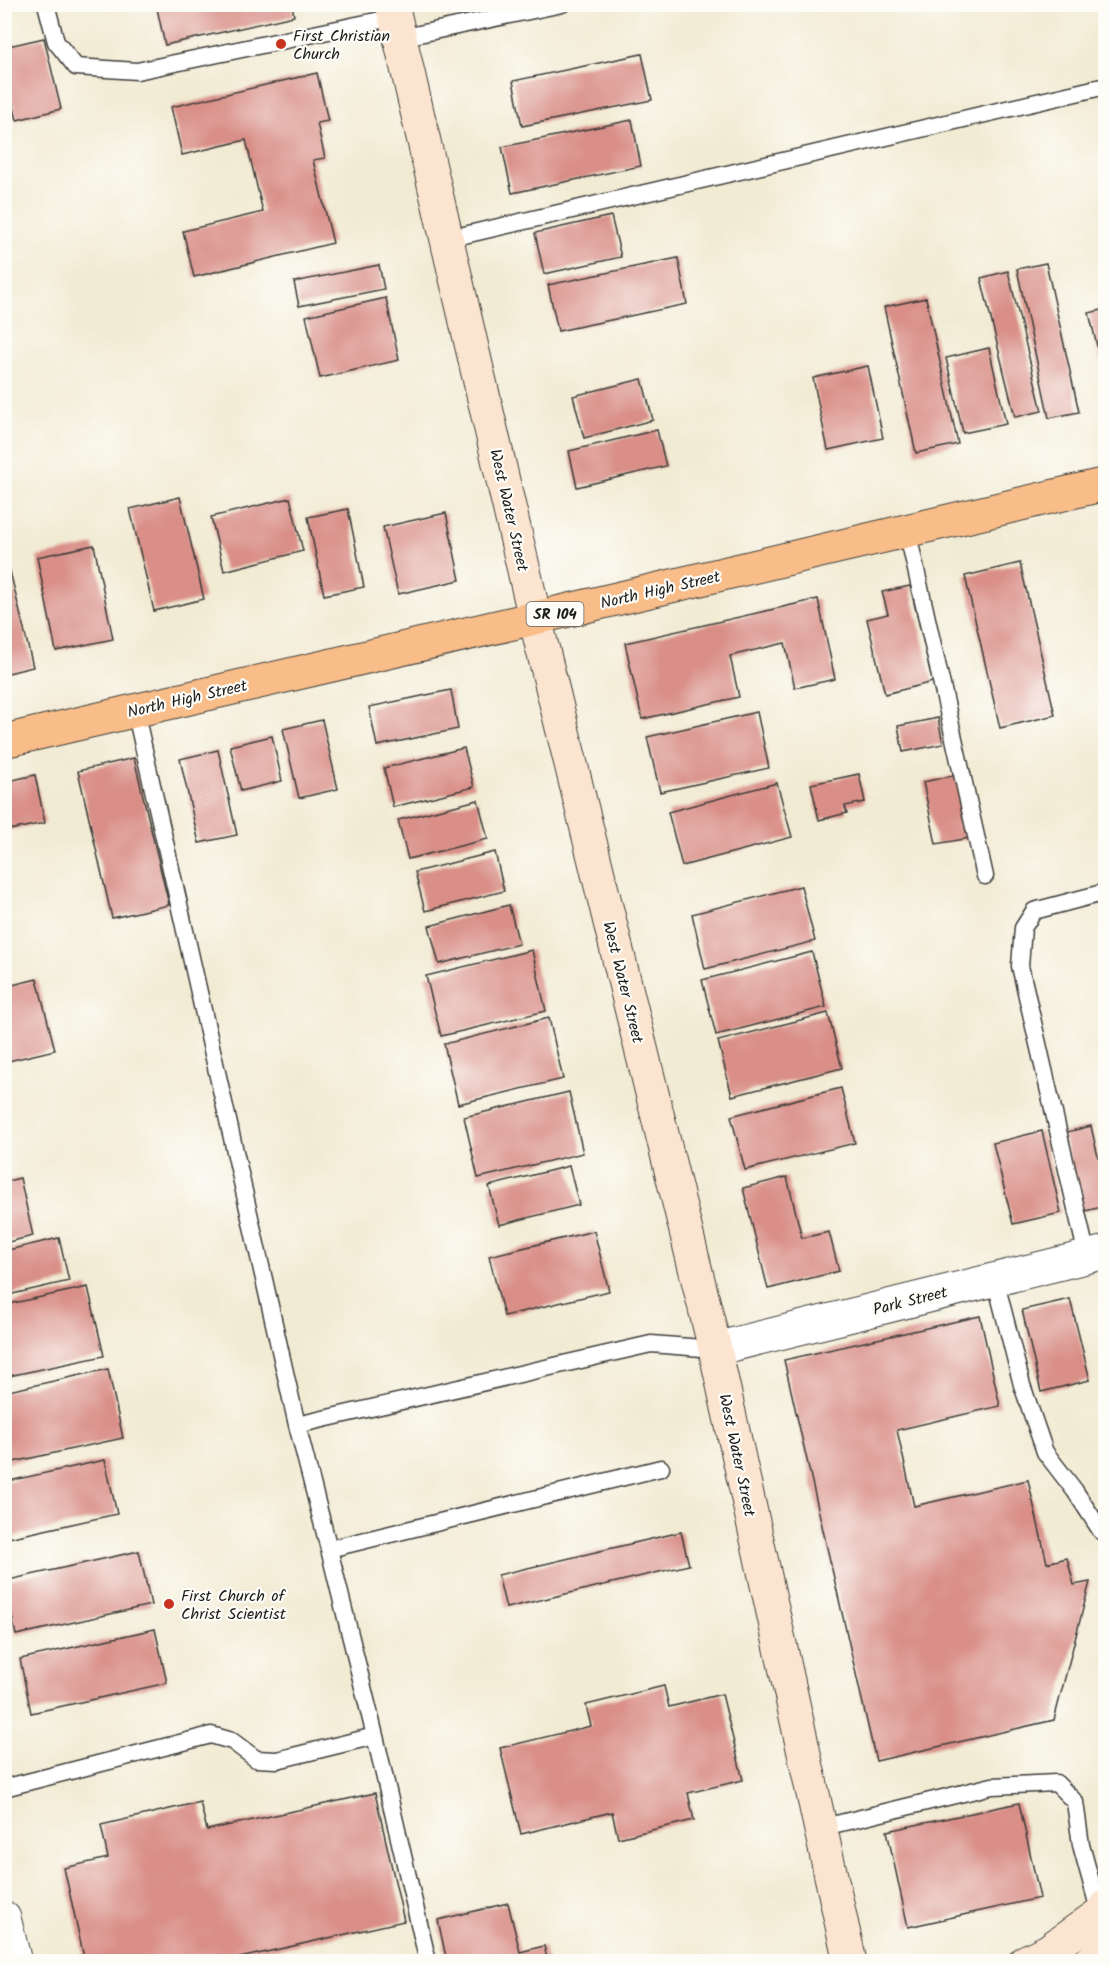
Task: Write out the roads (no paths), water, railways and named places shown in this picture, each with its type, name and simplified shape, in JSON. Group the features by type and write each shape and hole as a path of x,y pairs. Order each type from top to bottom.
{"main road":[{"name":"North High Street","path":"4,741 1106,484"}],"street":[{"name":"West Water Street","path":"396,20 535,618 715,1349 850,1962"},
{"name":"Park Street","path":"715,1349 1096,1254"},
{"path":"1025,1962 1047,1951 1103,1911"},
{"path":"4,1918 15,1962"},
{"path":"1090,1962 1106,1949"}],"lane":[{"path":"46,4 56,42 76,67 137,71 396,20 562,4"},
{"path":"447,239 1106,86"},
{"path":"907,530 985,876"},
{"path":"135,710 297,1425 375,1736 428,1962"},
{"path":"1096,1254 1020,966 1023,928 1034,911 1106,892"},
{"path":"995,1279 1022,1385 1045,1452 1075,1491 1101,1531 1106,1533"},
{"path":"297,1425 651,1344 715,1349"},
{"path":"329,1549 661,1468"},
{"path":"4,1788 210,1735 232,1741 256,1759 277,1760 375,1736"},
{"path":"820,1828 992,1786 1056,1783 1075,1802 1081,1845 1103,1911"}],"place":[{"name":"First Christian Church","path":"281,44"},
{"name":"First Church of Christ Scientist","path":"169,1604"}]}
